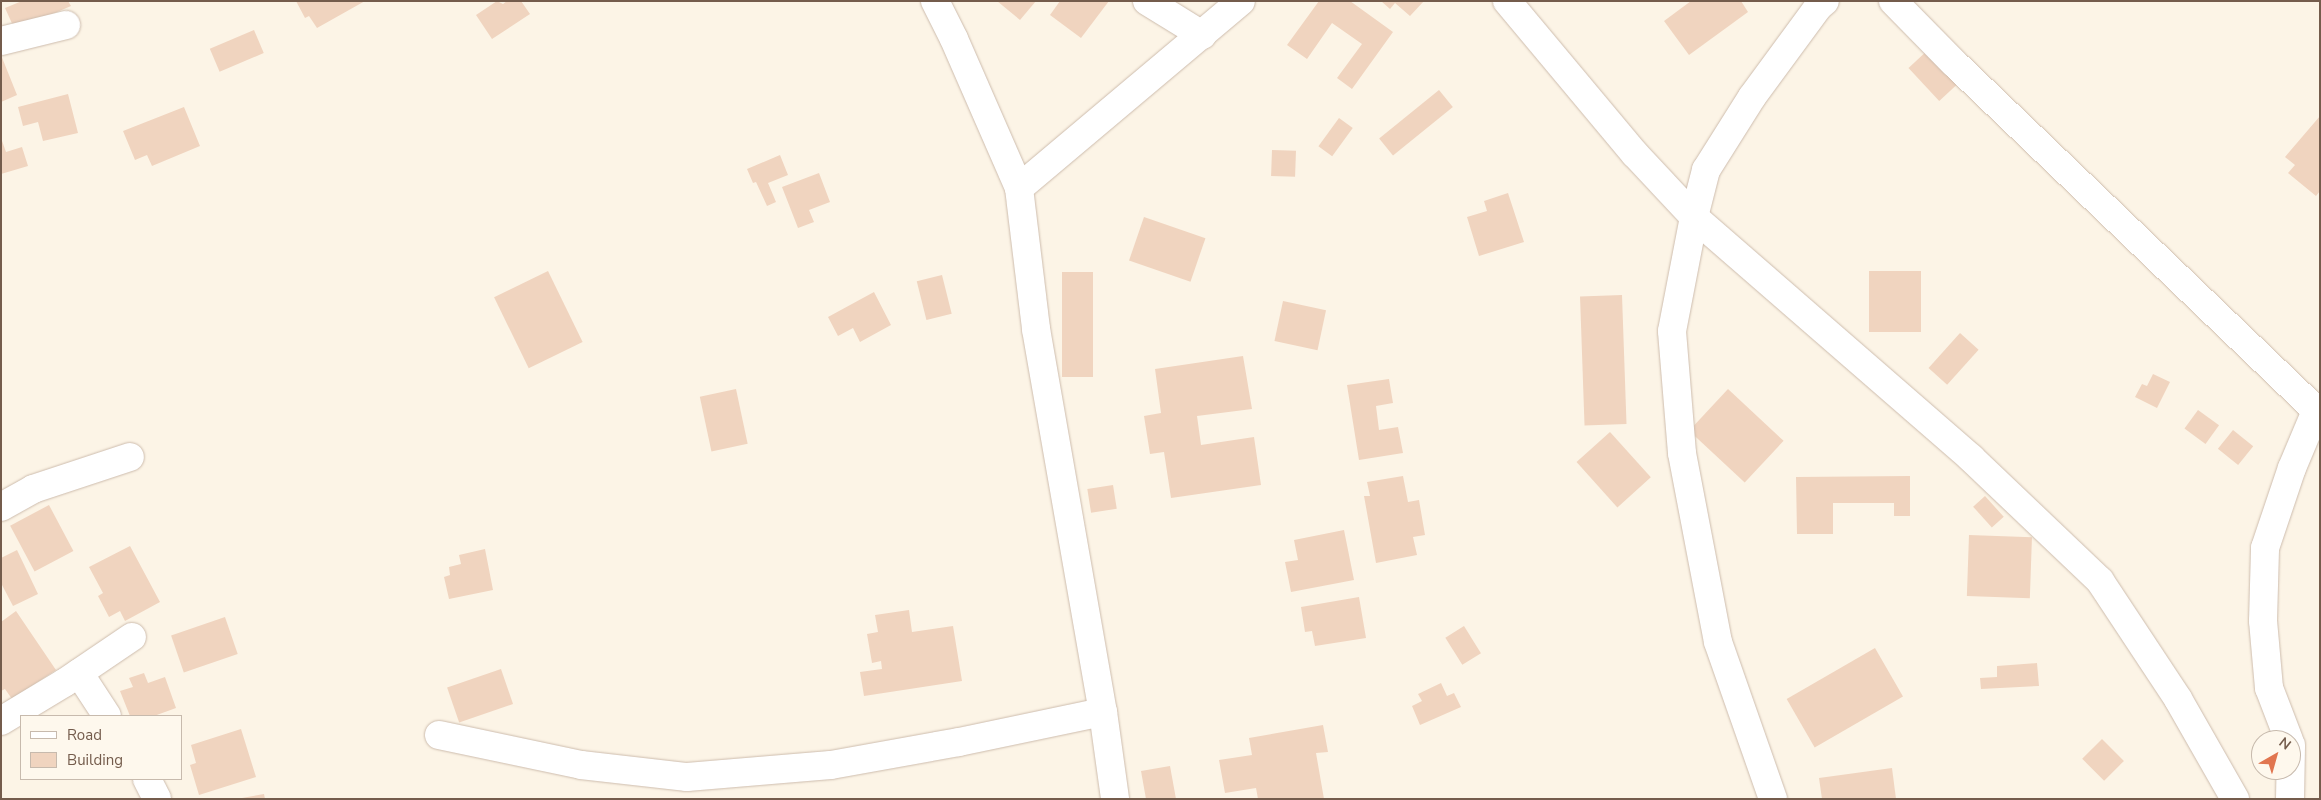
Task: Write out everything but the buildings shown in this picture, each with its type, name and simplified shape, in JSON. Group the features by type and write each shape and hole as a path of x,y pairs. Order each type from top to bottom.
{"street":[{"path":"935,1 954,39 1019,188 1036,329 1103,712 1114,799"},
{"path":"1147,1 1202,35"},
{"path":"1019,188 1241,1"},
{"path":"1507,1 1635,154 1694,217 1971,458 2100,581 2178,699 2235,799"},
{"path":"1773,799 1718,642 1682,453 1672,331 1694,217 1706,170 1752,97 1825,1"},
{"path":"1893,1 1953,62 2318,412 2292,468 2265,548 2263,621 2269,688 2285,730"},
{"path":"1,41 66,25"},
{"path":"1,507 33,489 130,457"},
{"path":"1,722 79,674 132,637"},
{"path":"79,674 106,715"},
{"path":"438,735 581,764 687,777 831,764 959,742 1103,712"},
{"path":"147,780 157,799"},
{"path":"2290,799 2292,780"}]}
